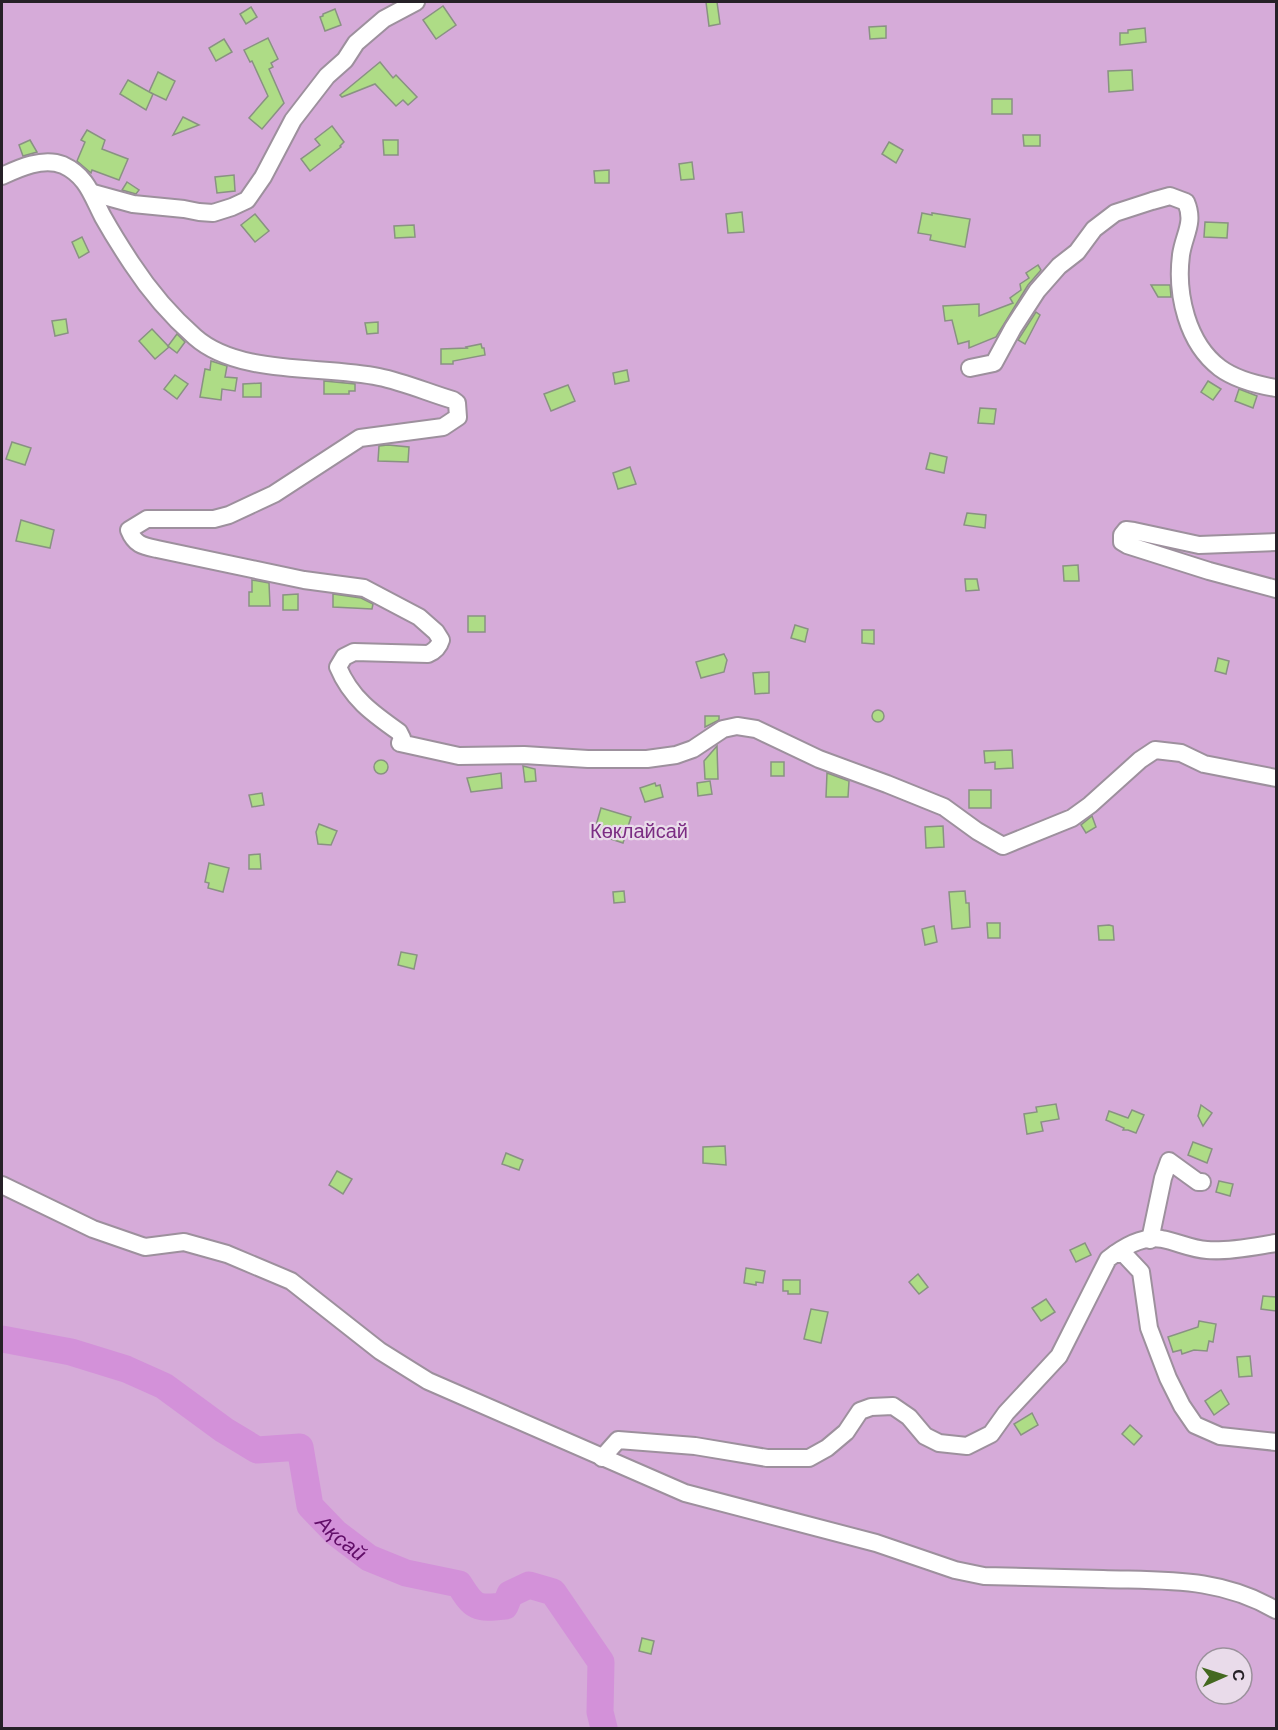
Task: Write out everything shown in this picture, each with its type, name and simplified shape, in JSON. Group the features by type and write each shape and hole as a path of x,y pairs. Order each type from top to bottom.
{"street":[{"path":"93,193 133,204 213,213 247,200 263,177 293,120 327,76 345,60 356,43 384,19 416,2"},
{"path":"2,176 28,164 61,164 82,177 93,193 102,216 133,266 170,312 195,338 212,350 237,360 254,363 340,370 382,377 453,400 457,404 458,417 443,427 390,432 360,438 274,494 229,515 214,519 147,519 129,530 133,540 144,546 304,580 364,588 419,617 436,632 441,640 433,652 428,654 354,652 344,657 338,667 345,684 358,701 399,732 402,738 400,743 459,756 524,755 647,759 676,755 693,748 723,729 737,726 756,729 819,759 944,807 977,831 1003,846 1072,818 1090,805 1140,759 1155,750 1181,753 1204,764 1276,778"},
{"path":"970,368 994,363 1036,291 1059,266 1077,252 1094,229 1114,213 1170,196 1186,202 1191,213 1179,277 1182,302 1193,332 1220,368 1238,377 1276,388"},
{"path":"1276,542 1199,545 1134,531 1126,530 1122,535 1122,542 1127,545 1276,589"},
{"path":"1150,1240 1163,1178 1169,1161 1198,1182 1202,1182"},
{"path":"2,1185 93,1229 145,1247 184,1242 227,1254 291,1281 380,1352 428,1381 686,1493 876,1544 955,1570 984,1576 1164,1579 1214,1585 1264,1603 1276,1610"},
{"path":"602,1458 618,1440 695,1446 767,1458 809,1458 827,1448 846,1432 860,1410 893,1406 909,1418 925,1436 939,1443 967,1446 991,1434 1006,1413 1059,1356 1108,1259 1114,1254 1136,1242 1161,1238 1185,1247 1208,1251 1276,1243"},
{"path":"1114,1254 1124,1254 1142,1272 1149,1328 1168,1378 1182,1406 1195,1425 1220,1436 1276,1442"}],"green space":[{"name":"Көклайсай","path":"2,2 1276,2 1276,1728 2,1728"}],"building":[{"path":"706,2 717,2 720,24 709,26"},
{"path":"443,6 456,25 436,39 423,20"},
{"path":"251,7 257,17 246,24 240,14"},
{"path":"335,9 341,25 325,31 320,17"},
{"path":"886,26 886,38 870,39 869,27"},
{"path":"1145,28 1146,42 1120,45 1120,33"},
{"path":"268,38 278,59 271,63 273,67 269,69 284,103 262,129 249,118 268,96 252,61 250,62 244,50"},
{"path":"224,39 232,52 216,61 209,48"},
{"path":"380,62 393,78 396,75 417,97 408,105 403,100 396,106 375,84 342,97 340,95"},
{"path":"1132,70 1133,90 1109,92 1108,71"},
{"path":"158,72 175,81 166,100 149,92"},
{"path":"128,80 153,94 146,110 120,94"},
{"path":"992,99 1012,99 1012,114 992,114"},
{"path":"183,117 199,125 173,135"},
{"path":"332,126 344,142 341,147 310,171 301,159 320,145 315,139"},
{"path":"87,130 105,140 102,149 128,159 119,180 92,170 91,173 77,161 85,142 81,140"},
{"path":"1023,135 1040,135 1040,146 1024,146"},
{"path":"30,140 37,152 23,156 19,145"},
{"path":"383,140 398,140 398,155 384,155"},
{"path":"889,142 903,150 896,163 882,154"},
{"path":"692,162 694,179 681,180 679,164"},
{"path":"609,170 609,183 595,183 594,171"},
{"path":"234,175 235,191 217,193 215,177"},
{"path":"127,182 139,190 136,194 122,190"},
{"path":"742,212 744,232 728,233 726,214"},
{"path":"922,213 970,219 965,247 930,240 931,235 918,233"},
{"path":"255,214 269,231 255,242 241,225"},
{"path":"1205,222 1228,223 1227,238 1204,237"},
{"path":"414,225 415,237 395,238 394,226"},
{"path":"82,237 89,252 79,258 72,242"},
{"path":"1038,265 1041,270 1028,285 996,337 969,348 969,341 958,344 952,320 945,321 943,306 979,304 979,316 1013,303 1010,298 1021,290 1020,284 1029,278 1026,273"},
{"path":"1151,285 1170,285 1171,297 1158,297"},
{"path":"1036,312 1040,315 1025,344 1018,340"},
{"path":"66,319 68,333 55,336 52,321"},
{"path":"378,322 378,333 367,334 365,323"},
{"path":"152,329 169,347 155,359 139,341"},
{"path":"177,334 185,342 177,353 168,346"},
{"path":"481,344 485,355 453,361 453,364 441,364 441,349 467,348"},
{"path":"211,361 227,366 225,377 237,378 235,391 222,389 221,400 200,397 205,369 210,370"},
{"path":"627,370 629,381 615,384 613,373"},
{"path":"175,375 188,384 177,399 164,389"},
{"path":"324,381 355,384 355,391 349,391 349,394 324,394"},
{"path":"1208,381 1221,389 1213,400 1201,392"},
{"path":"261,383 261,397 243,397 243,384"},
{"path":"568,385 575,401 551,411 544,394"},
{"path":"1239,389 1257,396 1253,408 1235,401"},
{"path":"980,408 996,409 994,424 978,423"},
{"path":"12,442 31,448 25,465 6,459"},
{"path":"379,446 409,447 408,462 378,461"},
{"path":"930,453 947,457 944,473 926,469"},
{"path":"630,467 636,484 618,489 613,473"},
{"path":"967,513 986,515 985,528 964,525"},
{"path":"21,520 54,530 50,548 16,541"},
{"path":"1078,565 1079,581 1064,581 1063,566"},
{"path":"965,579 977,579 979,590 966,591"},
{"path":"252,580 269,583 270,606 249,606"},
{"path":"298,594 298,610 283,610 283,595"},
{"path":"333,594 361,598 373,604 372,609 333,607"},
{"path":"468,616 485,616 485,632 468,632"},
{"path":"795,625 808,629 805,642 791,638"},
{"path":"862,630 874,630 874,644 862,643"},
{"path":"724,654 727,660 724,672 701,678 696,662"},
{"path":"1218,658 1229,661 1226,674 1215,671"},
{"path":"769,672 769,693 755,694 753,673"},
{"path":"880,710 884,716 880,722 876,722 872,714"},
{"path":"705,716 719,716 719,720 705,727"},
{"path":"717,746 718,779 705,779 704,761"},
{"path":"1012,750 1013,768 995,769 995,762 985,763 984,751"},
{"path":"381,760 386,762 388,767 386,772 381,774 376,772 374,767 376,762"},
{"path":"771,762 784,762 784,776 771,776"},
{"path":"523,766 535,769 536,781 525,782"},
{"path":"501,773 502,788 471,792 467,778"},
{"path":"827,773 849,781 848,797 826,797"},
{"path":"710,781 712,794 698,796 697,783"},
{"path":"655,783 656,786 660,785 663,797 645,802 640,788"},
{"path":"969,790 991,790 991,808 969,808"},
{"path":"262,793 264,805 252,807 249,795"},
{"path":"601,808 631,817 623,843 608,838 595,829"},
{"path":"1092,816 1096,827 1086,833 1081,825"},
{"path":"319,824 337,831 331,845 318,844 316,832"},
{"path":"943,826 944,847 926,848 925,827"},
{"path":"260,854 261,869 249,869 249,855"},
{"path":"209,863 229,868 223,892 208,888 209,883 205,882"},
{"path":"624,891 625,902 614,903 613,892"},
{"path":"965,891 966,903 969,903 970,927 952,929 949,892"},
{"path":"987,923 1000,923 1000,938 988,938"},
{"path":"934,926 937,942 925,945 922,929"},
{"path":"1098,926 1113,926 1114,940 1099,940"},
{"path":"401,952 417,955 414,969 398,965"},
{"path":"1056,1104 1059,1119 1041,1122 1043,1131 1027,1134 1024,1114 1037,1112 1036,1107"},
{"path":"1201,1105 1212,1113 1203,1126 1198,1116"},
{"path":"1132,1110 1144,1115 1136,1133 1123,1130 1124,1128 1106,1120 1109,1111 1128,1118"},
{"path":"1193,1142 1212,1149 1207,1163 1188,1155"},
{"path":"725,1146 726,1165 703,1163 703,1147"},
{"path":"506,1153 523,1160 519,1170 502,1164"},
{"path":"337,1171 352,1179 343,1194 329,1185"},
{"path":"1219,1181 1233,1184 1230,1196 1216,1192"},
{"path":"1085,1243 1091,1255 1076,1262 1070,1250"},
{"path":"746,1268 765,1271 763,1283 756,1282 756,1285 744,1283"},
{"path":"918,1274 928,1287 919,1294 909,1282"},
{"path":"783,1280 800,1280 800,1294 788,1294 788,1291 783,1291"},
{"path":"1263,1296 1276,1297 1276,1311 1261,1309"},
{"path":"1046,1299 1055,1312 1041,1321 1032,1308"},
{"path":"811,1309 828,1312 821,1343 804,1339"},
{"path":"1199,1321 1216,1324 1213,1342 1209,1341 1207,1351 1194,1350 1182,1354 1181,1350 1173,1352 1168,1337 1198,1327"},
{"path":"1250,1356 1252,1376 1239,1377 1237,1357"},
{"path":"1221,1390 1229,1404 1214,1415 1205,1401"},
{"path":"1032,1413 1038,1425 1021,1435 1014,1424"},
{"path":"1130,1425 1142,1436 1134,1445 1122,1434"},
{"path":"642,1638 654,1641 651,1654 639,1651"}],"waterway":[{"name":"Ақсай","path":"2,1339 71,1352 126,1369 164,1386 224,1430 257,1450 300,1447 310,1506 336,1533 369,1558 406,1573 459,1584 468,1598 482,1607 505,1606 510,1594 529,1585 553,1592 601,1662 600,1712 604,1728"}]}
